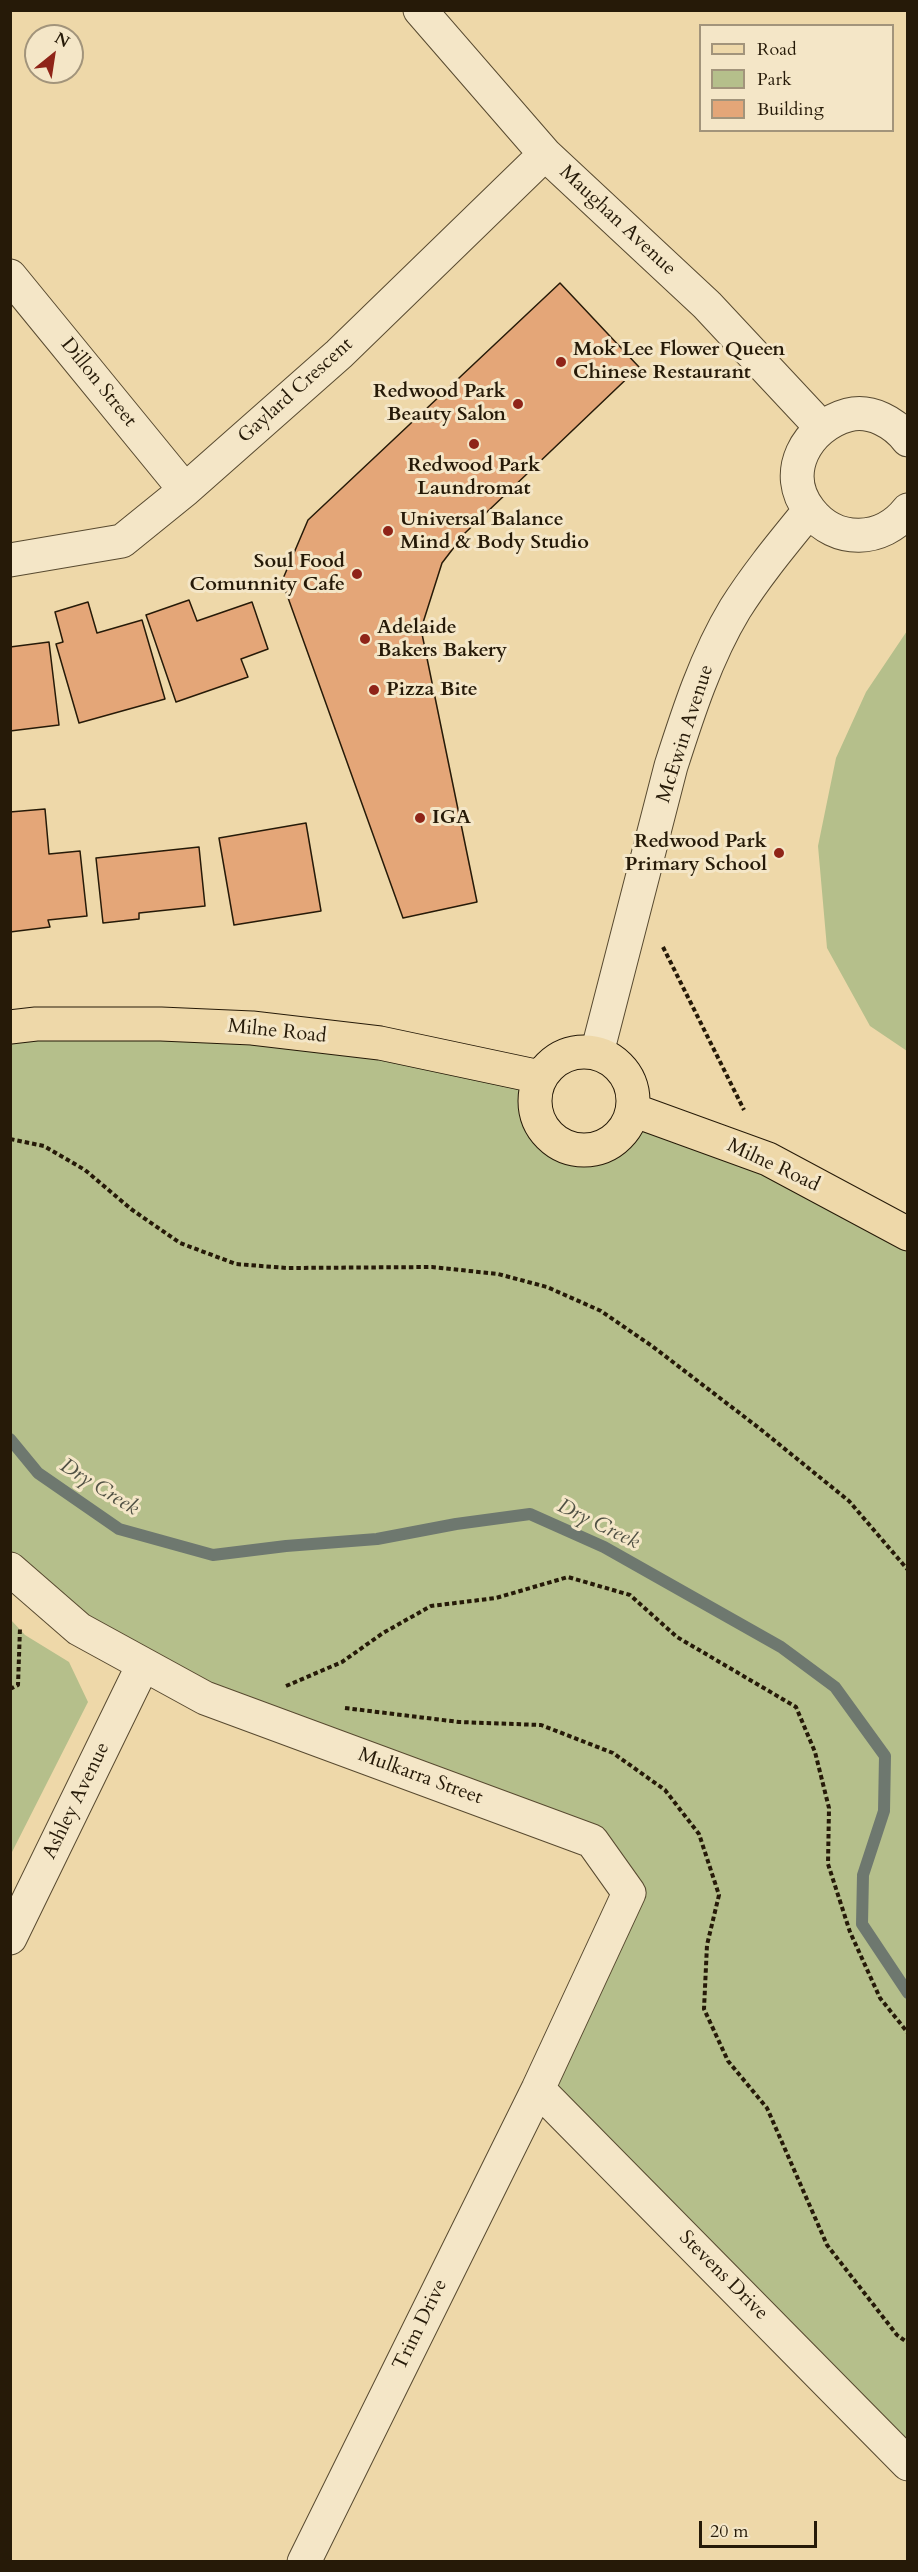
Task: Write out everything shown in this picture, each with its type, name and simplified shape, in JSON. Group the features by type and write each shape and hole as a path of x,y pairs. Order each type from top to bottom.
{"main road":[{"name":"Milne Road","path":"10,1027 36,1024 161,1024 252,1028 380,1044 540,1077"},
{"path":"581,1051 597,1053 611,1059 630,1081 634,1095 633,1110 627,1126 617,1138 602,1147 585,1150 568,1148 553,1139 542,1126 535,1110 535,1094 540,1077 550,1064 564,1055 581,1051"},
{"name":"Milne Road","path":"633,1110 768,1159 908,1234"}],"street":[{"name":"Maughan Avenue","path":"420,10 545,154 707,305 821,427"},
{"name":"Gaylard Crescent","path":"10,560 122,542 186,490 339,354 545,154"},
{"name":"Dillon Street","path":"10,276 186,490"},
{"path":"905,432 887,421 861,415 853,414 836,419 821,427 808,441 800,459 798,477 801,496 809,511 826,526 844,534 864,536 883,531 900,520 908,510"},
{"name":"McEwin Avenue","path":"597,1053 671,766 686,722 716,646 734,610 766,564 809,511"},
{"name":"Mulkarra Street","path":"16,1575 79,1629 205,1698 592,1841 629,1893 538,2089"},
{"name":"Ashley Avenue","path":"10,1938 144,1665"},
{"name":"Stevens Drive","path":"538,2089 908,2464"},
{"name":"Trim Drive","path":"304,2562 538,2089"}],"path":[{"path":"638,898 768,1159"},
{"path":"10,1139 44,1146 85,1170 131,1209 180,1243 236,1264 286,1268 432,1267 498,1274 547,1287 601,1311 652,1346 750,1421 849,1501 908,1570"},
{"path":"10,1689 18,1685 16,1575"},
{"path":"278,1685 288,1686 342,1662 383,1633 431,1606 496,1598 568,1577 630,1595 677,1637 796,1707 815,1752 829,1808 828,1864 850,1932 880,1998 908,2032"}],"green space":[{"path":"907,631 907,1051 870,1026 827,948 818,846 836,758 866,692"},
{"path":"161,1024 540,1077 536,1102 541,1123 552,1139 568,1148 586,1150 604,1145 620,1132 633,1110 907,1234 907,2464 538,2089 618,1878 592,1841 143,1665 11,1569 10,1027"},
{"path":"11,1620 25,1635 69,1662 88,1702 11,1854"}],"building":[{"path":"560,283 639,367 465,533 442,563 421,629 477,902 403,918 282,581 308,520"},
{"path":"189,600 197,621 252,602 268,649 241,659 248,677 176,702 146,615"},
{"path":"88,602 97,633 142,620 165,699 79,723 56,644 63,642 55,612"},
{"path":"49,642 59,725 10,731 10,647"},
{"path":"45,809 49,854 80,851 87,916 48,920 50,927 10,932 10,812"},
{"path":"306,823 321,911 234,925 219,838"},
{"path":"199,847 205,906 139,913 139,919 103,923 96,858"}],"waterway":[{"name":"Dry Creek","path":"10,1439 38,1473 119,1529 213,1555 286,1546 377,1539 456,1524 530,1514 604,1547 781,1647 835,1687 885,1756 884,1811 863,1875 862,1924 908,1993"}],"place":[{"name":"Mok Lee Flower Queen Chinese Restaurant","path":"561,362"},
{"name":"Redwood Park Beauty Salon","path":"518,404"},
{"name":"Redwood Park Laundromat","path":"474,444"},
{"name":"Universal Balance Mind & Body Studio","path":"388,531"},
{"name":"Soul Food Comunnity Cafe","path":"357,574"},
{"name":"Adelaide Bakers Bakery","path":"365,639"},
{"name":"Pizza Bite","path":"374,690"},
{"name":"IGA","path":"420,818"},
{"name":"Redwood Park Primary School","path":"779,853"}]}
